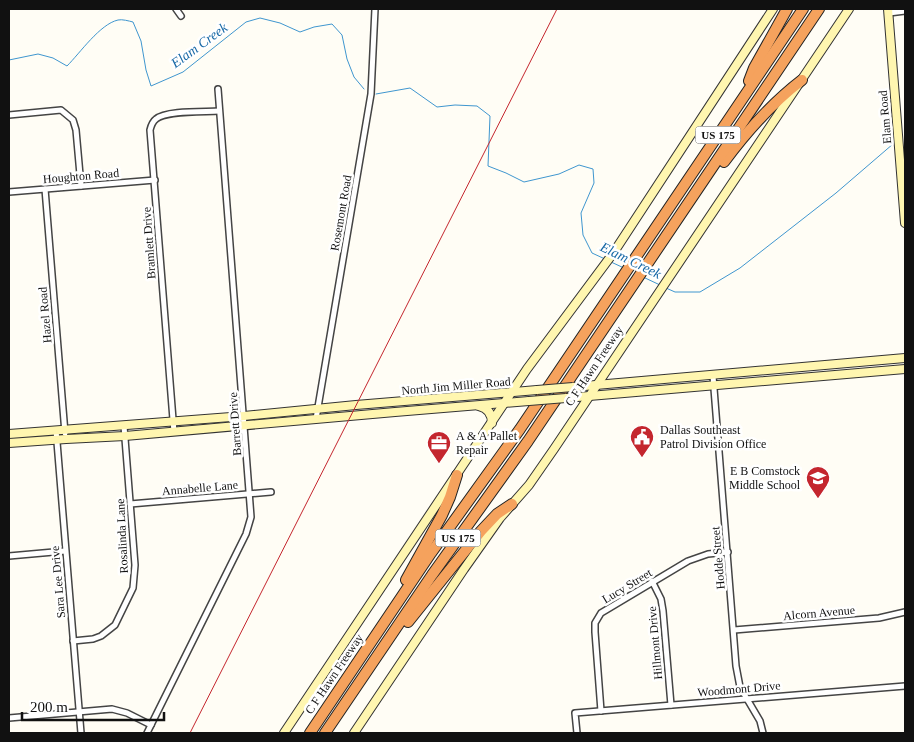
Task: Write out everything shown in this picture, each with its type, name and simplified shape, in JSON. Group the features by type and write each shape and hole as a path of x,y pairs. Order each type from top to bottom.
{"highway":[{"path":"742,99 754,68 787,9"},
{"name":"C F Hawn Freeway","path":"310,733 397,603 520,429 802,9"},
{"name":"C F Hawn Freeway","path":"325,733 462,532 528,441 819,9"},
{"path":"697,190 716,172 761,116 802,80"},
{"path":"397,603 409,573 442,515 457,475"},
{"path":"390,637 403,627 497,514 512,504"}],"main road":[{"name":"C F Hawn Freeway","path":"284,733 545,344 602,271 773,9"},
{"name":"C F Hawn Freeway","path":"354,733 464,569 512,504 529,485 588,396 597,386 849,9"},
{"name":"Elam Road","path":"888,11 905,224"},
{"name":"North Jim Miller Road","path":"9,434 318,410 356,405 669,380 905,358"},
{"path":"825,366 826,376"},
{"path":"782,369 783,379"},
{"name":"North Jim Miller Road","path":"9,443 174,432 905,369"},
{"path":"669,380 669,390"},
{"path":"629,383 631,393"},
{"path":"472,405 486,408 491,415 492,423"}],"street":[{"path":"176,9 181,16"},
{"name":"Rosemont Road","path":"316,419 372,94 375,9"},
{"path":"888,11 905,11"},
{"name":"Barrett Drive","path":"147,733 246,534 252,517 218,89"},
{"path":"9,115 61,110 73,120 76,130 81,186"},
{"name":"Bramlett Drive","path":"174,432 150,130 155,119 167,114 219,111"},
{"name":"Houghton Road","path":"9,192 155,180"},
{"name":"Hazel Road","path":"45,189 66,439"},
{"name":"Hodde Street","path":"713,376 737,674 740,687 760,721 763,733"},
{"name":"Rosalinda Lane","path":"73,641 93,639 115,625 129,600 133,588 135,565 124,426"},
{"name":"Sara Lee Drive","path":"56,430 81,733"},
{"name":"Annabelle Lane","path":"130,504 271,492"},
{"path":"9,556 65,551"},
{"name":"Lucy Street","path":"601,711 595,624 601,613 688,561 700,556 728,552"},
{"name":"Hillmont Drive","path":"652,582 661,599 663,611 671,705"},
{"name":"Alcorn Avenue","path":"734,630 879,618 905,612"},
{"name":"Woodmont Drive","path":"577,733 575,714 905,686"},
{"path":"9,718 119,710 151,725"}],"waterway":[{"name":"Elam Creek","path":"9,60 38,54 53,58 67,66 104,27 118,20 125,20 133,22 141,41 151,86 183,72 246,22 260,18 280,23 300,32 332,24 342,35 347,59 354,77 364,89"},
{"name":"Elam Creek","path":"376,94 410,88 437,107 455,105 477,106 490,116 488,166 524,182 559,174 579,165 593,169 594,183 581,213 583,235 592,253 605,259"},
{"name":"Elam Creek","path":"666,288 675,292 700,292 740,268 836,193 893,144"},
{"name":"Elam Creek","path":"611,262 624,268"},
{"name":"Elam Creek","path":"643,277 660,285"}],"tram line":[{"path":"190,733 557,9"}],"place":[{"name":"Dallas Southeast Patrol Division Office","path":"642,458"},
{"name":"A & A Pallet Repair","path":"439,464"},
{"name":"E B Comstock Middle School","path":"818,499"}]}
